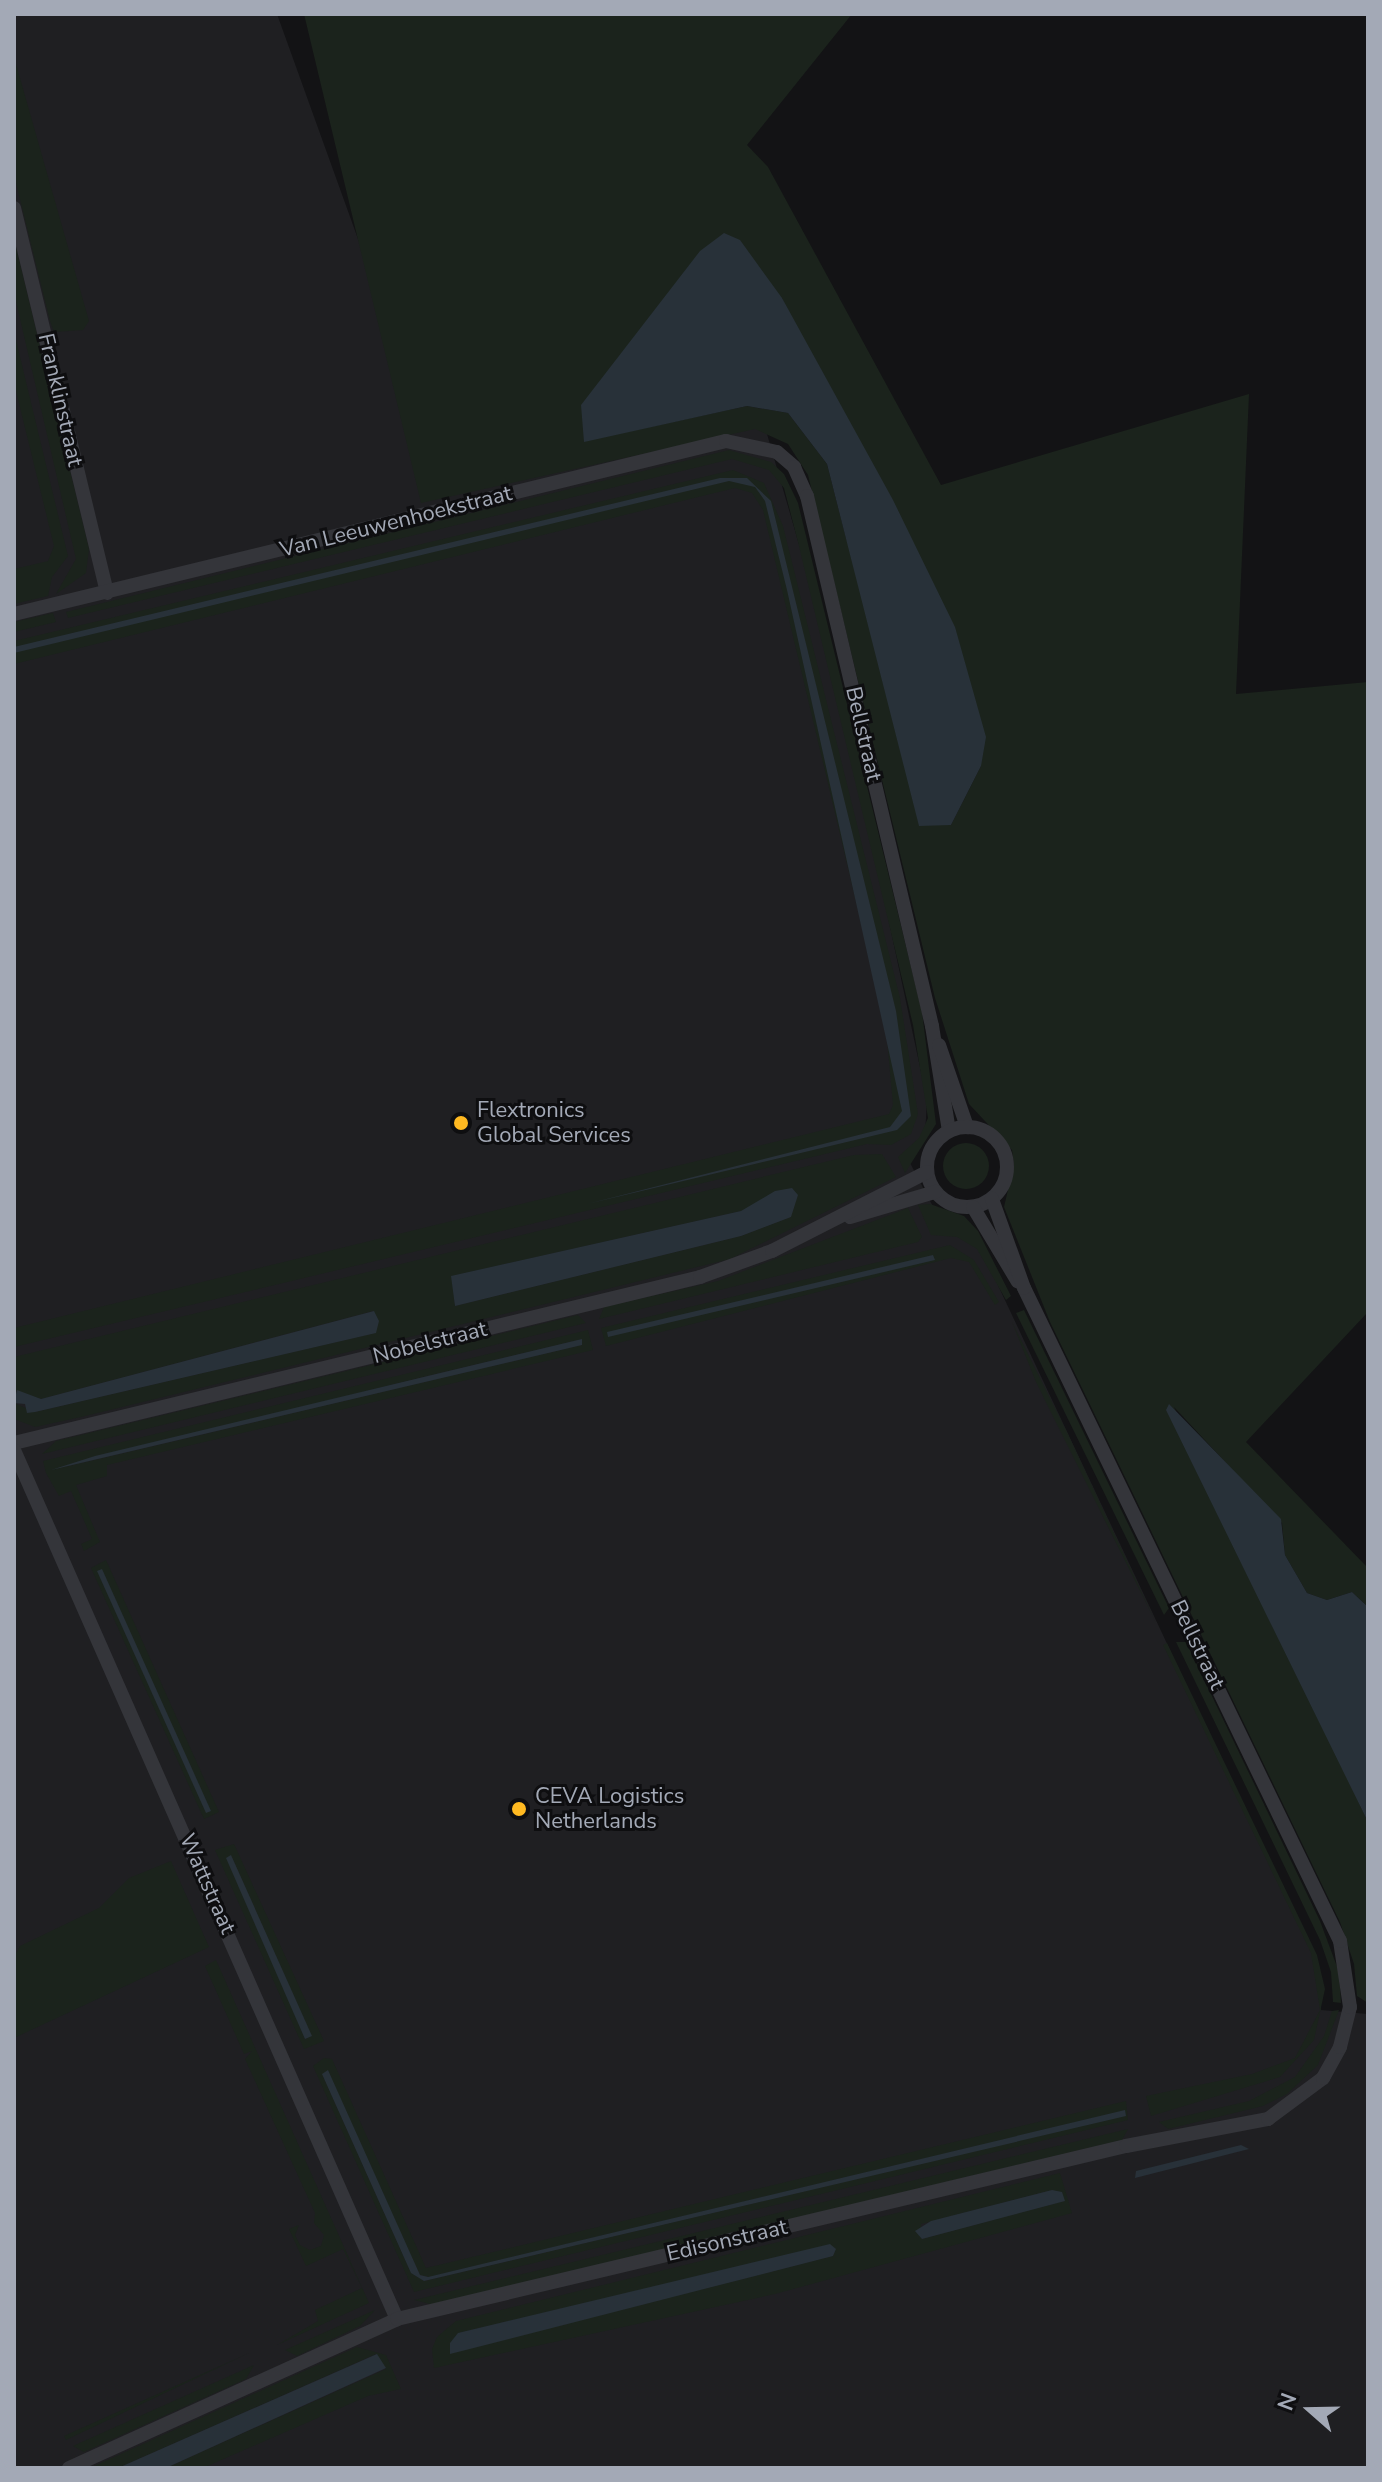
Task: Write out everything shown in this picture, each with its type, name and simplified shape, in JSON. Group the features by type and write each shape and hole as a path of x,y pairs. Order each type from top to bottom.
{"street":[{"name":"Franklinstraat","path":"14,208 107,593"},
{"name":"Van Leeuwenhoekstraat","path":"14,614 726,441 777,452"},
{"name":"Bellstraat","path":"777,452 794,467 807,496 932,1026 949,1131"},
{"name":"Bellstraat","path":"932,1026 967,1127"},
{"path":"967,1127 988,1133 1003,1149 1005,1182 992,1199 973,1207 952,1205 935,1192 927,1172 932,1148 949,1131 967,1127"},
{"name":"Nobelstraat","path":"14,1443 700,1277 838,1220 927,1172"},
{"name":"Nobelstraat","path":"838,1220 935,1192"},
{"name":"Bellstraat","path":"992,1199 1024,1288 1340,1941 1350,2007"},
{"name":"Bellstraat","path":"973,1207 1024,1288"},
{"name":"Wattstraat","path":"14,1450 397,2319"},
{"name":"Edisonstraat","path":"69,2468 397,2319 1126,2146 1268,2119 1323,2078 1340,2047 1350,2007"}],"shaded area":[{"path":"14,14 277,14 443,475 763,420 835,669 927,1100 925,1136 909,1161 939,1218 971,1228 1320,1968 1321,2010 1368,2014 1368,2468 14,2468"},
{"path":"304,14 852,14 747,145 768,167 941,485 1249,394 1236,694 1368,682 1368,1312 1246,1442 1368,1568 1368,1607 1352,1592 1327,1600 1307,1593 1285,1555 1282,1523 1174,1407 1368,1822 1368,2003 1357,1996 1354,1964 1340,1922 1050,1322 1004,1207 1014,1164 1012,1150 969,1104 935,998 808,475 788,444 755,429 421,503","holes":["782,298 981,766 951,825 846,538 827,464 788,413 747,406 584,441"]},
{"path":"14,57 89,321 83,330 54,332 50,321 14,175"},
{"path":"724,233 740,240 782,298 893,500 955,627 986,737 981,766 951,825 919,826 827,464 788,413 747,406 584,442 581,405 700,251"},
{"path":"14,239 89,549 86,573 56,594 76,559 14,293"},
{"path":"14,332 68,556 52,577 48,596 14,604 14,569 48,561 54,546 14,383"},
{"path":"729,450 771,462 784,474 798,503 922,1012 936,1124 905,1173 898,1157 919,1138 928,1118 913,1025 784,488 769,470 732,459 68,618 66,612"},
{"path":"733,470 764,483 783,526 900,998 918,1114 911,1134 891,1145 867,1144 14,1347 14,1328 889,1114 893,1105 886,1028 763,510 752,493 735,488 14,664 14,641"},
{"path":"720,478 747,478 771,501 896,1011 911,1116 897,1130 587,1204 890,1127 902,1111 787,590 765,501 755,487 729,481 14,653 14,647"},
{"path":"53,613 56,622 14,632 14,622"},
{"path":"966,1143 982,1150 989,1166 982,1182 966,1189 950,1182 943,1166 950,1150"},
{"path":"882,1154 896,1177 730,1259 81,1417 35,1427 14,1419 14,1403 35,1412 375,1333 373,1311 41,1399 14,1391 14,1357 854,1155","holes":["741,1211 791,1217 741,1236 455,1306 452,1276"]},
{"path":"792,1188 798,1195 791,1217 741,1236 455,1306 451,1276 741,1211 775,1191"},
{"path":"930,1204 964,1216 978,1231 1011,1296 1006,1300 977,1249 957,1237 931,1235 918,1205"},
{"path":"908,1208 922,1237 918,1242 599,1319 604,1307 718,1281"},
{"path":"950,1245 974,1260 999,1302 995,1305 969,1262 951,1258 606,1346 601,1328"},
{"path":"933,1255 935,1260 608,1337 607,1332"},
{"path":"1024,1310 1169,1608 1164,1615 1016,1313"},
{"path":"374,1311 379,1321 376,1333 35,1412 27,1413 25,1404 14,1403 17,1390 41,1399"},
{"path":"578,1315 586,1323 42,1454 56,1441"},
{"path":"1012,1322 1067,1432 1156,1623 1036,1382"},
{"path":"588,1330 593,1350 107,1465 107,1476 76,1485 100,1542 84,1551 81,1544 92,1539 71,1491 59,1496 43,1461","holes":["582,1339 582,1345 52,1470"]},
{"path":"582,1339 582,1345 51,1470 95,1456"},
{"path":"1169,1404 1281,1519 1285,1555 1307,1593 1327,1600 1352,1592 1368,1607 1368,1822 1166,1410"},
{"path":"106,1560 219,1812 204,1819 91,1568"},
{"path":"102,1569 211,1811 206,1813 97,1571"},
{"path":"1176,1642 1186,1642 1320,1921 1339,1972 1341,2003 1333,2002 1331,1972 1320,1940"},
{"path":"1167,1643 1317,1955 1325,1989 1314,2040 1280,2077 1151,2116 1146,2096 1252,2074 1295,2058 1320,2010 1311,1953 1163,1645"},
{"path":"234,1844 324,2041 304,2049 215,1850","holes":["231,1855 311,2035 305,2039"]},
{"path":"231,1855 312,2036 305,2039 226,1858"},
{"path":"171,1861 209,1947 14,2038 14,1957 20,1946 99,1908 129,1878"},
{"path":"216,1960 369,2303 277,2345 318,2321 315,2310 362,2288 343,2249 306,2266 289,2229 299,2225 295,2235 300,2245 310,2250 321,2246 324,2235 314,2223 315,2213 245,2059 252,2051 244,2054 205,1966"},
{"path":"1339,2010 1318,2065 1287,2094 1263,2106 1168,2129 1159,2122 1249,2101 1295,2077 1324,2036 1332,2011"},
{"path":"324,2058 332,2059 426,2268 1126,2101 1128,2120 414,2292 313,2066","holes":["322,2074 420,2275 429,2277 1124,2111 1126,2115 425,2281 411,2273"]},
{"path":"328,2070 420,2275 428,2277 1125,2110 1126,2116 424,2281 411,2273 322,2074"},
{"path":"1128,2129 1122,2140 434,2305 414,2300"},
{"path":"1241,2145 1249,2149 1135,2178 1136,2171"},
{"path":"1060,2173 1072,2213 775,2294 434,2368 432,2349 437,2337 456,2321","holes":["1052,2190 1064,2201 922,2239 921,2224","830,2245 835,2249 833,2256 451,2353 459,2333"]},
{"path":"1052,2190 1062,2192 1065,2201 922,2239 915,2231 931,2221"},
{"path":"830,2244 836,2249 833,2256 450,2354 450,2343 458,2333"},
{"path":"375,2310 360,2326 297,2356 285,2350"},
{"path":"357,2347 386,2355 401,2389 368,2396 203,2468 166,2468 386,2369 376,2354 118,2468 90,2468"},
{"path":"249,2353 66,2440 64,2436"},
{"path":"377,2354 386,2368 166,2468 118,2468"},
{"path":"254,2365 246,2379 84,2452 73,2446"}],"place":[{"name":"Flextronics Global Services","path":"461,1123"},
{"name":"CEVA Logistics Netherlands","path":"519,1809"}]}
